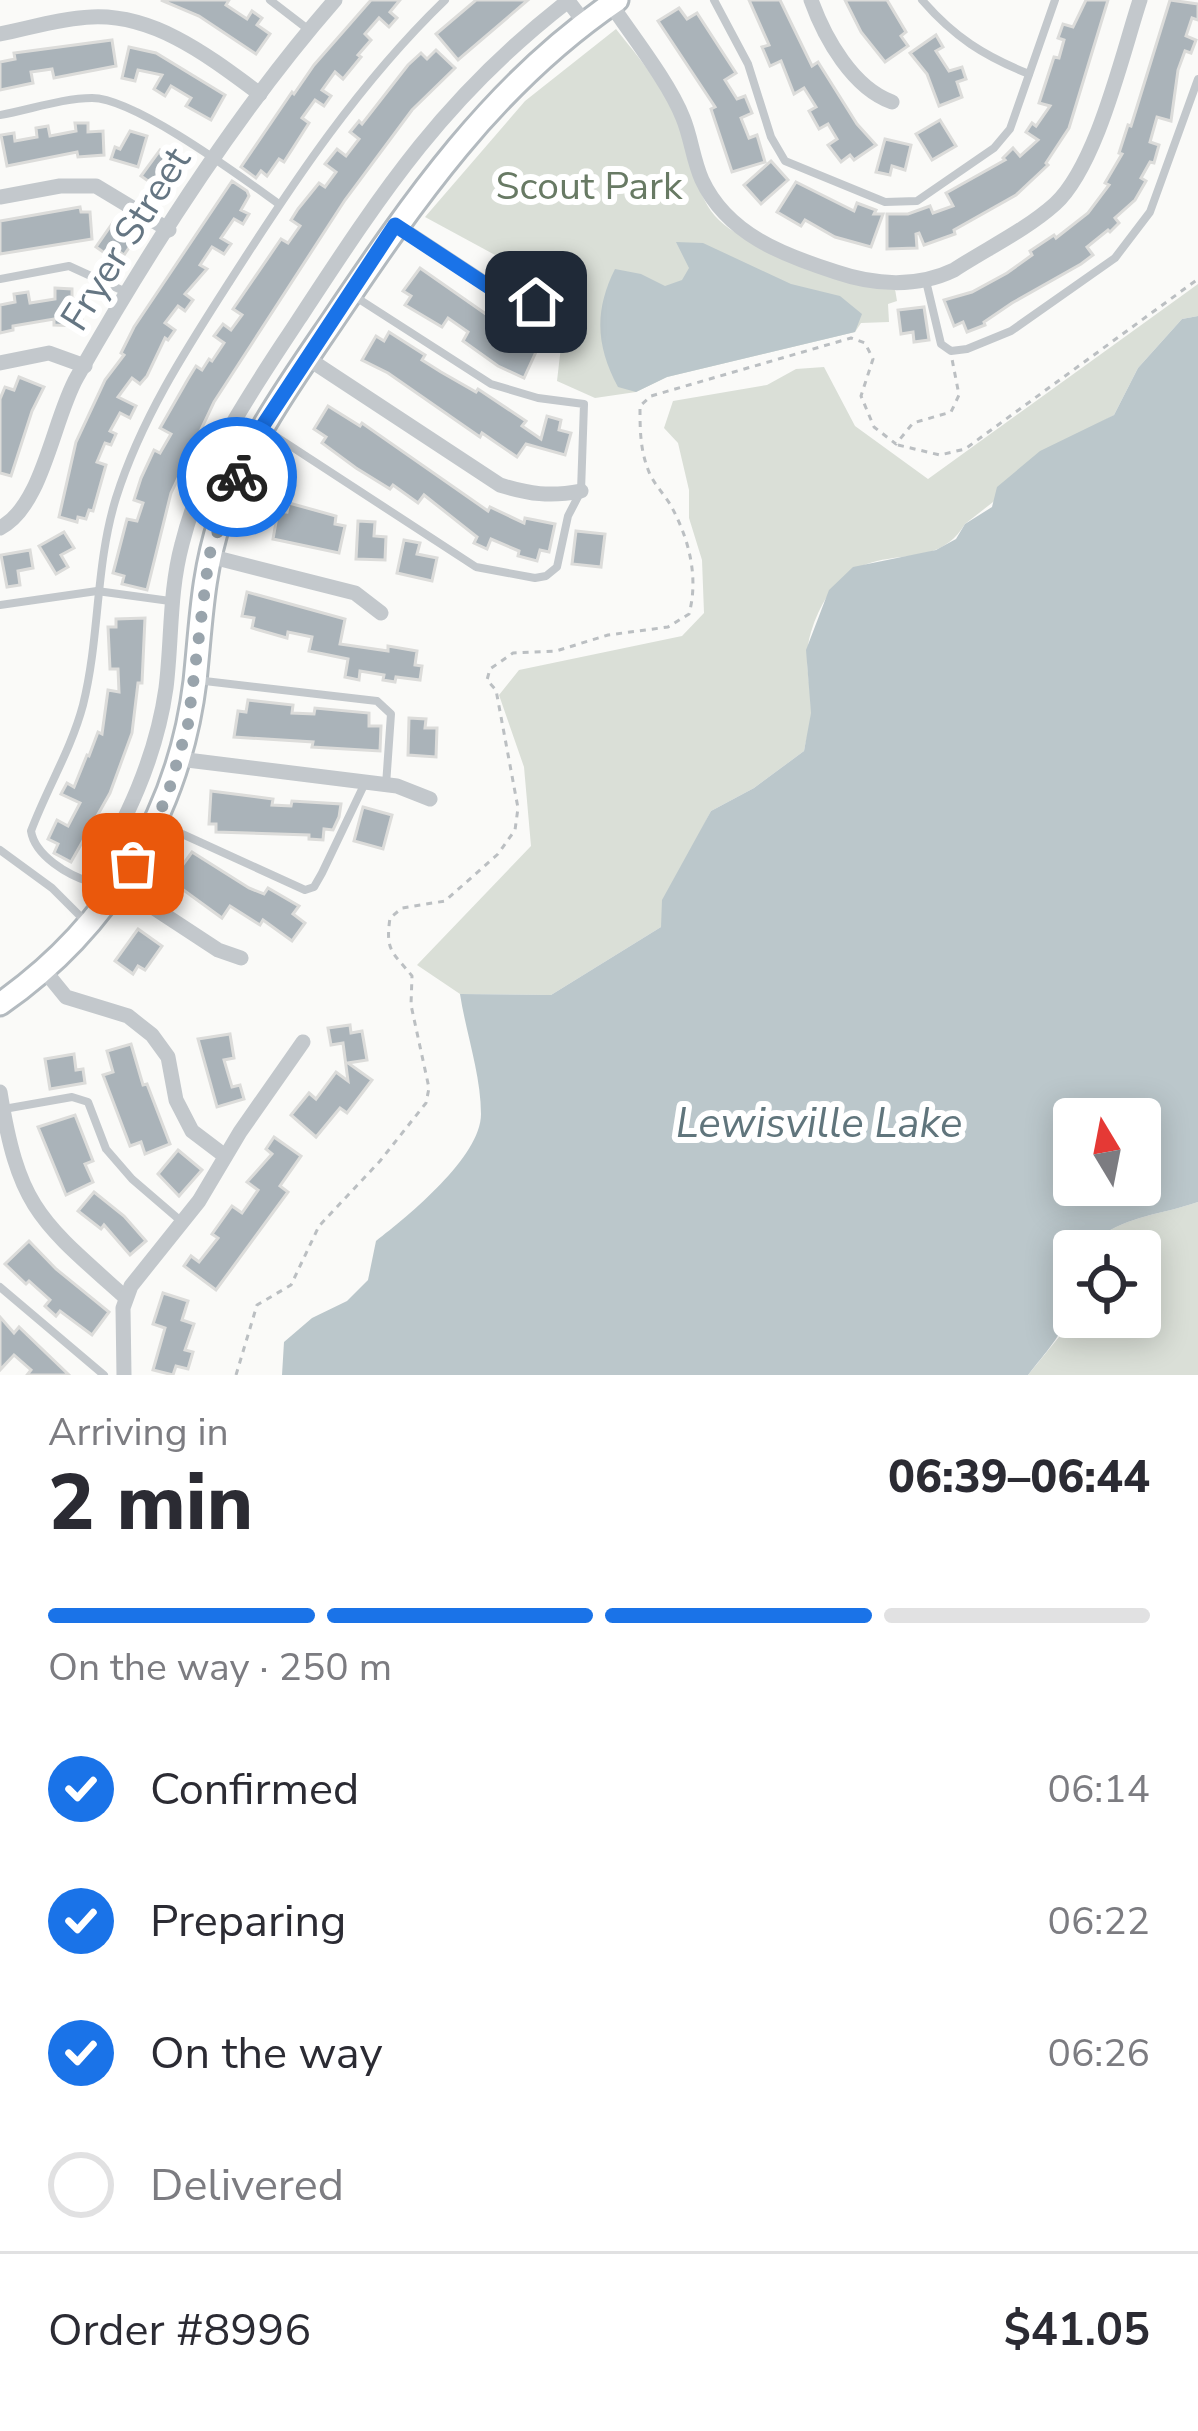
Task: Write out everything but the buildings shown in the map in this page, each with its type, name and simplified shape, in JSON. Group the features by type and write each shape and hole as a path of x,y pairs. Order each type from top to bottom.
{"main road":[{"path":"0,1004 44,970 89,925 156,823 178,759 195,680 209,556 234,482 262,427 395,225 473,125 527,70 612,1"}],"street":[{"name":"Fryer Street","path":"0,528 29,499 54,428 128,293 260,94 335,0"},
{"path":"811,0 828,36 864,88 892,103"},
{"path":"612,1 684,118 704,185 738,228 770,247 869,282 941,276 1053,206 1072,185 1091,147 1141,0"},
{"path":"241,958 90,882 132,806 150,757 166,685 171,601 193,506 230,425 378,198 438,120 514,42 568,1 585,23"},
{"path":"0,34 91,17 126,19 181,41 260,94"},
{"path":"0,197 61,186 96,186 169,230"},
{"path":"395,225 506,298 536,302"},
{"path":"0,363 50,353 85,366"},
{"path":"307,358 500,484 534,495 581,491"},
{"path":"209,556 355,593 381,613"},
{"path":"178,759 386,785 430,799"},
{"path":"44,970 66,998 128,1016 152,1035 168,1057 176,1100 192,1131 225,1156"},
{"path":"124,1375 126,1298 303,1042"},
{"path":"1,1101 12,1160 42,1220 126,1298"}],"lane":[{"path":"270,0 309,30"},
{"path":"90,882 75,877 38,850 31,831 70,746 82,706 97,590 116,499 159,395 279,204 365,86 445,0"},
{"path":"713,0 748,64 771,136 785,161 885,202 916,201 994,148 1010,129 1054,0"},
{"path":"922,0 950,32 1029,74"},
{"path":"926,279 941,344 951,351 1011,331 1115,258 1150,212 1198,79"},
{"path":"0,115 93,98 119,104 216,159 279,204"},
{"path":"0,279 70,266 128,293"},
{"path":"262,427 476,567 535,578 556,567 568,516 581,491 584,404 538,398 491,384 350,294"},
{"path":"0,605 97,590 171,601"},
{"path":"195,680 377,701 391,714 386,785"},
{"path":"156,823 304,890 314,887 322,873 364,784"},
{"path":"0,850 52,888 89,925"},
{"path":"1,1101 72,1096 88,1102 106,1149 182,1223"},
{"path":"0,1287 104,1375"}],"path":[{"path":"236,1375 256,1304 291,1286 319,1226 380,1161 426,1102 429,1088 411,1005 412,976 389,953 390,918 402,908 445,901 499,854 515,830 518,808 496,690 488,680 490,669 513,653 556,651 608,634 668,627 689,614 694,594 692,562 684,532 645,459 640,406 651,396 851,338 865,343 873,359 861,396 874,427 896,444 940,455 965,449 1198,279"},
{"path":"896,444 913,423 951,412 959,395 951,351"}],"green space":[{"name":"Scout Park","path":"616,29 673,108 702,194 715,216 773,251 895,289 897,301 888,304 889,322 861,323 855,332 667,377 636,392 595,398 557,381 567,294 425,217 525,101"},
{"path":"1198,284 1198,316 1182,319 1138,368 1114,415 1081,433 965,524 949,542 930,552 866,564 846,576 827,597 808,643 811,714 804,751 754,788 711,811 661,927 551,995 460,994 417,965 531,846 524,767 499,695 519,670 682,636 704,613 702,560 689,518 689,490 678,443 664,428 673,401 767,385 796,369 824,367 855,426 928,479"},
{"path":"1198,1202 1198,1375 1028,1375 1058,1338 1161,1338 1161,1230 1110,1230"}],"water":[{"path":"676,242 703,243 791,284 840,296 862,314 855,332 667,377 636,392 618,387 605,357 600,328 608,284 615,269 641,274 665,286 682,280 689,268"},
{"name":"Lewisville Lake","path":"1198,316 1198,1202 1111,1230 1053,1230 1056,1338 1028,1375 282,1375 284,1342 312,1318 347,1301 368,1280 376,1241 440,1184 478,1131 479,1084 460,994 551,995 661,927 662,900 711,811 754,788 804,751 811,713 806,650 829,590 853,567 936,550 956,539 965,524 992,507 997,487 1040,451 1114,415 1138,368 1182,319"}],"way so far":[{"path":"133,864 167,797 188,724 209,556 237,477"}],"route":[{"path":"237,477 262,427 395,225 506,298 536,302"}]}
